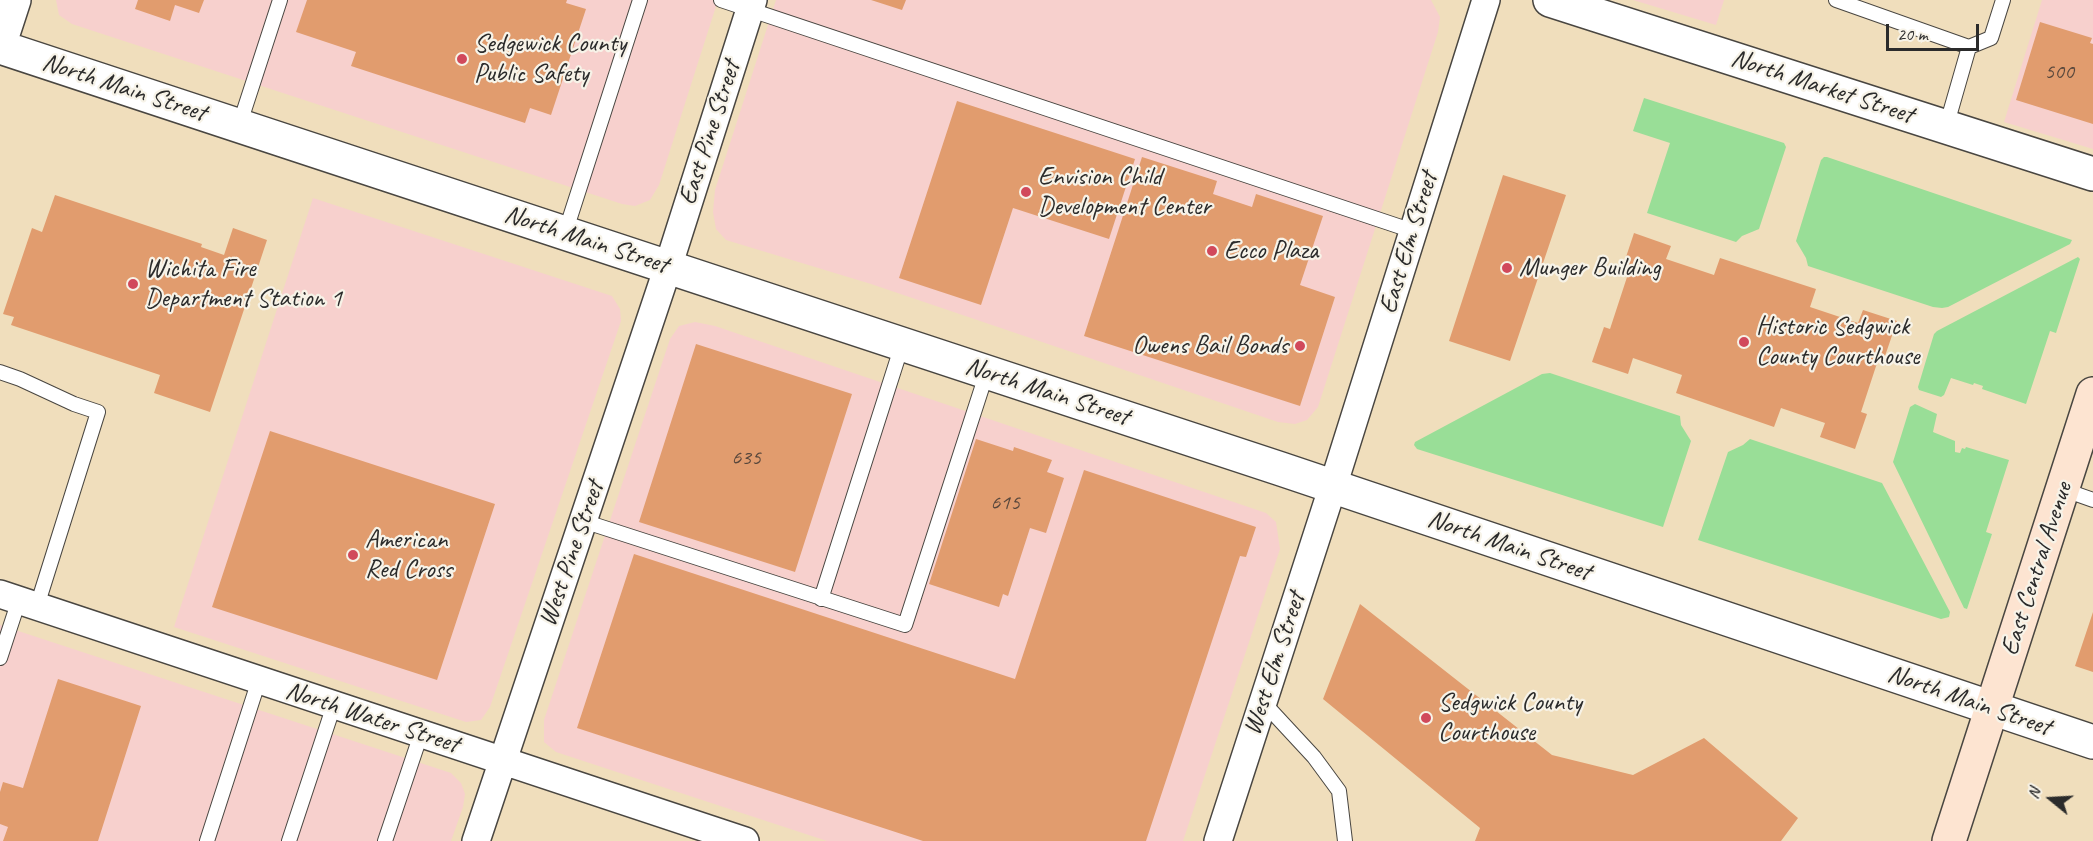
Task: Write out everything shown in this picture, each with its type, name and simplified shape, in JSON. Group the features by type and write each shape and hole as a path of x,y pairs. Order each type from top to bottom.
{"main road":[{"name":"East Central Avenue","path":"1949,841 2062,489 2079,452 2093,394"}],"street":[{"path":"0,45 14,0"},
{"name":"East Elm Street","path":"1333,486 1486,0"},
{"name":"North Market Street","path":"1550,0 2093,174"},
{"name":"East Pine Street","path":"668,267 751,5"},
{"name":"North Main Street","path":"0,45 239,126 1333,486 2093,742"},
{"name":"West Pine Street","path":"476,841 668,267"},
{"name":"West Elm Street","path":"1218,841 1333,486"},
{"name":"North Water Street","path":"19,600 745,841"}],"lane":[{"path":"239,126 280,0"},
{"path":"565,233 640,0"},
{"path":"721,0 751,5 1413,231"},
{"path":"1836,0 1969,47 1991,38 2003,0"},
{"path":"1946,127 1969,47"},
{"path":"821,599 902,345"},
{"path":"0,372 98,412 19,600 0,658"},
{"path":"583,521 905,625 987,372"},
{"path":"2062,489 2093,500"},
{"path":"207,841 259,680"},
{"path":"1263,702 1314,757 1339,791 1345,841"},
{"path":"289,841 334,705"},
{"path":"385,841 421,734"}],"shaded area":[{"path":"56,0 718,0 659,185 650,200 635,206 622,204 72,24 59,15"},
{"path":"776,0 1431,0 1440,17 1438,32 1318,407 1307,420 1295,424 1278,422 871,284 726,240 716,229 713,212 715,190"},
{"path":"1633,0 1724,0 1716,25"},
{"path":"2042,0 2093,0 2093,149 2004,122"},
{"path":"313,198 612,296 620,309 621,321 490,707 481,720 466,722 174,627"},
{"path":"695,322 715,326 1266,513 1276,522 1280,549 1183,841 827,841 556,752 544,742 544,720 670,339 679,326"},
{"path":"0,625 451,773 461,783 465,794 451,841 0,841"}],"green space":[{"path":"1644,98 1784,143 1786,147 1759,229 1742,236 1736,242 1647,213 1670,143 1633,131"},
{"path":"1824,157 2072,240 2070,244 1942,308 1808,266 1796,241 1821,160"},
{"path":"2078,257 2080,259 2056,333 2050,331 2026,404 1982,389 1983,386 1951,378 1941,397 1919,390 1934,334 1937,331"},
{"path":"1550,373 1680,416 1681,425 1691,441 1663,527 1417,449 1414,445 1415,442 1542,374"},
{"path":"1915,404 1937,414 1933,432 1955,441 1955,452 1960,453 1962,448 1966,447 2009,460 1986,532 1992,534 1967,609 1964,608 1893,462 1910,407"},
{"path":"1750,439 1882,483 1950,612 1949,617 1941,619 1698,540 1728,452"}],"building":[{"path":"138,0 204,0 199,13 175,5 170,21 135,9"},
{"name":"Sedgewick County Public Safety","path":"307,0 567,0 566,3 586,9 551,115 530,108 525,123 351,66 356,52 296,32"},
{"path":"871,0 906,0 902,10"},
{"path":"2040,22 2092,38 2090,43 2093,44 2093,124 2016,100"},
{"name":"Envision Child Development Center","path":"957,101 1135,159 1109,239 1013,208 981,305 899,278"},
{"name":"Ecco Plaza","path":"1142,157 1217,181 1213,194 1252,207 1256,194 1323,216 1300,285 1335,297 1300,406 1084,336"},
{"name":"Munger Building","path":"1503,175 1566,195 1510,361 1449,341"},
{"name":"Wichita Fire Department Station 1","path":"55,195 202,244 201,247 224,255 233,228 267,240 210,412 154,393 160,375 11,325 14,317 3,314 32,228 42,232"},
{"name":"Historic Sedgwick County Courthouse","path":"1634,233 1671,246 1666,259 1714,275 1720,258 1816,289 1810,307 1858,323 1863,310 1897,321 1885,356 1880,354 1861,412 1867,414 1855,449 1820,437 1825,423 1781,408 1774,427 1676,393 1682,375 1633,358 1628,374 1592,362 1604,327 1610,329 1629,271 1622,269"},
{"path":"696,344 852,394 795,572 639,522"},
{"name":"American Red Cross","path":"270,431 495,504 437,680 212,607"},
{"path":"976,439 1013,451 1014,447 1052,460 1047,472 1064,478 1046,533 1030,528 1008,596 1003,594 999,607 929,584"},
{"path":"1084,470 1256,527 1246,557 1240,556 1146,841 923,841 577,728 634,554 1015,679"},
{"name":"Sedgwick County Courthouse","path":"1360,604 1552,755 1633,775 1704,738 1798,818 1781,841 1475,841 1480,828 1323,699"},
{"path":"2093,612 2093,672 2075,666"},
{"path":"58,679 141,706 98,841 3,841 8,827 0,824 0,792 3,782 23,788"}],"place":[{"name":"Sedgewick County Public Safety","path":"462,59"},
{"name":"Envision Child Development Center","path":"1026,192"},
{"name":"Ecco Plaza","path":"1212,251"},
{"name":"Munger Building","path":"1507,268"},
{"name":"Wichita Fire Department Station 1","path":"133,284"},
{"name":"Historic Sedgwick County Courthouse","path":"1744,342"},
{"name":"Owens Bail Bonds","path":"1300,346"},
{"name":"American Red Cross","path":"353,555"},
{"name":"Sedgwick County Courthouse","path":"1426,718"}]}
